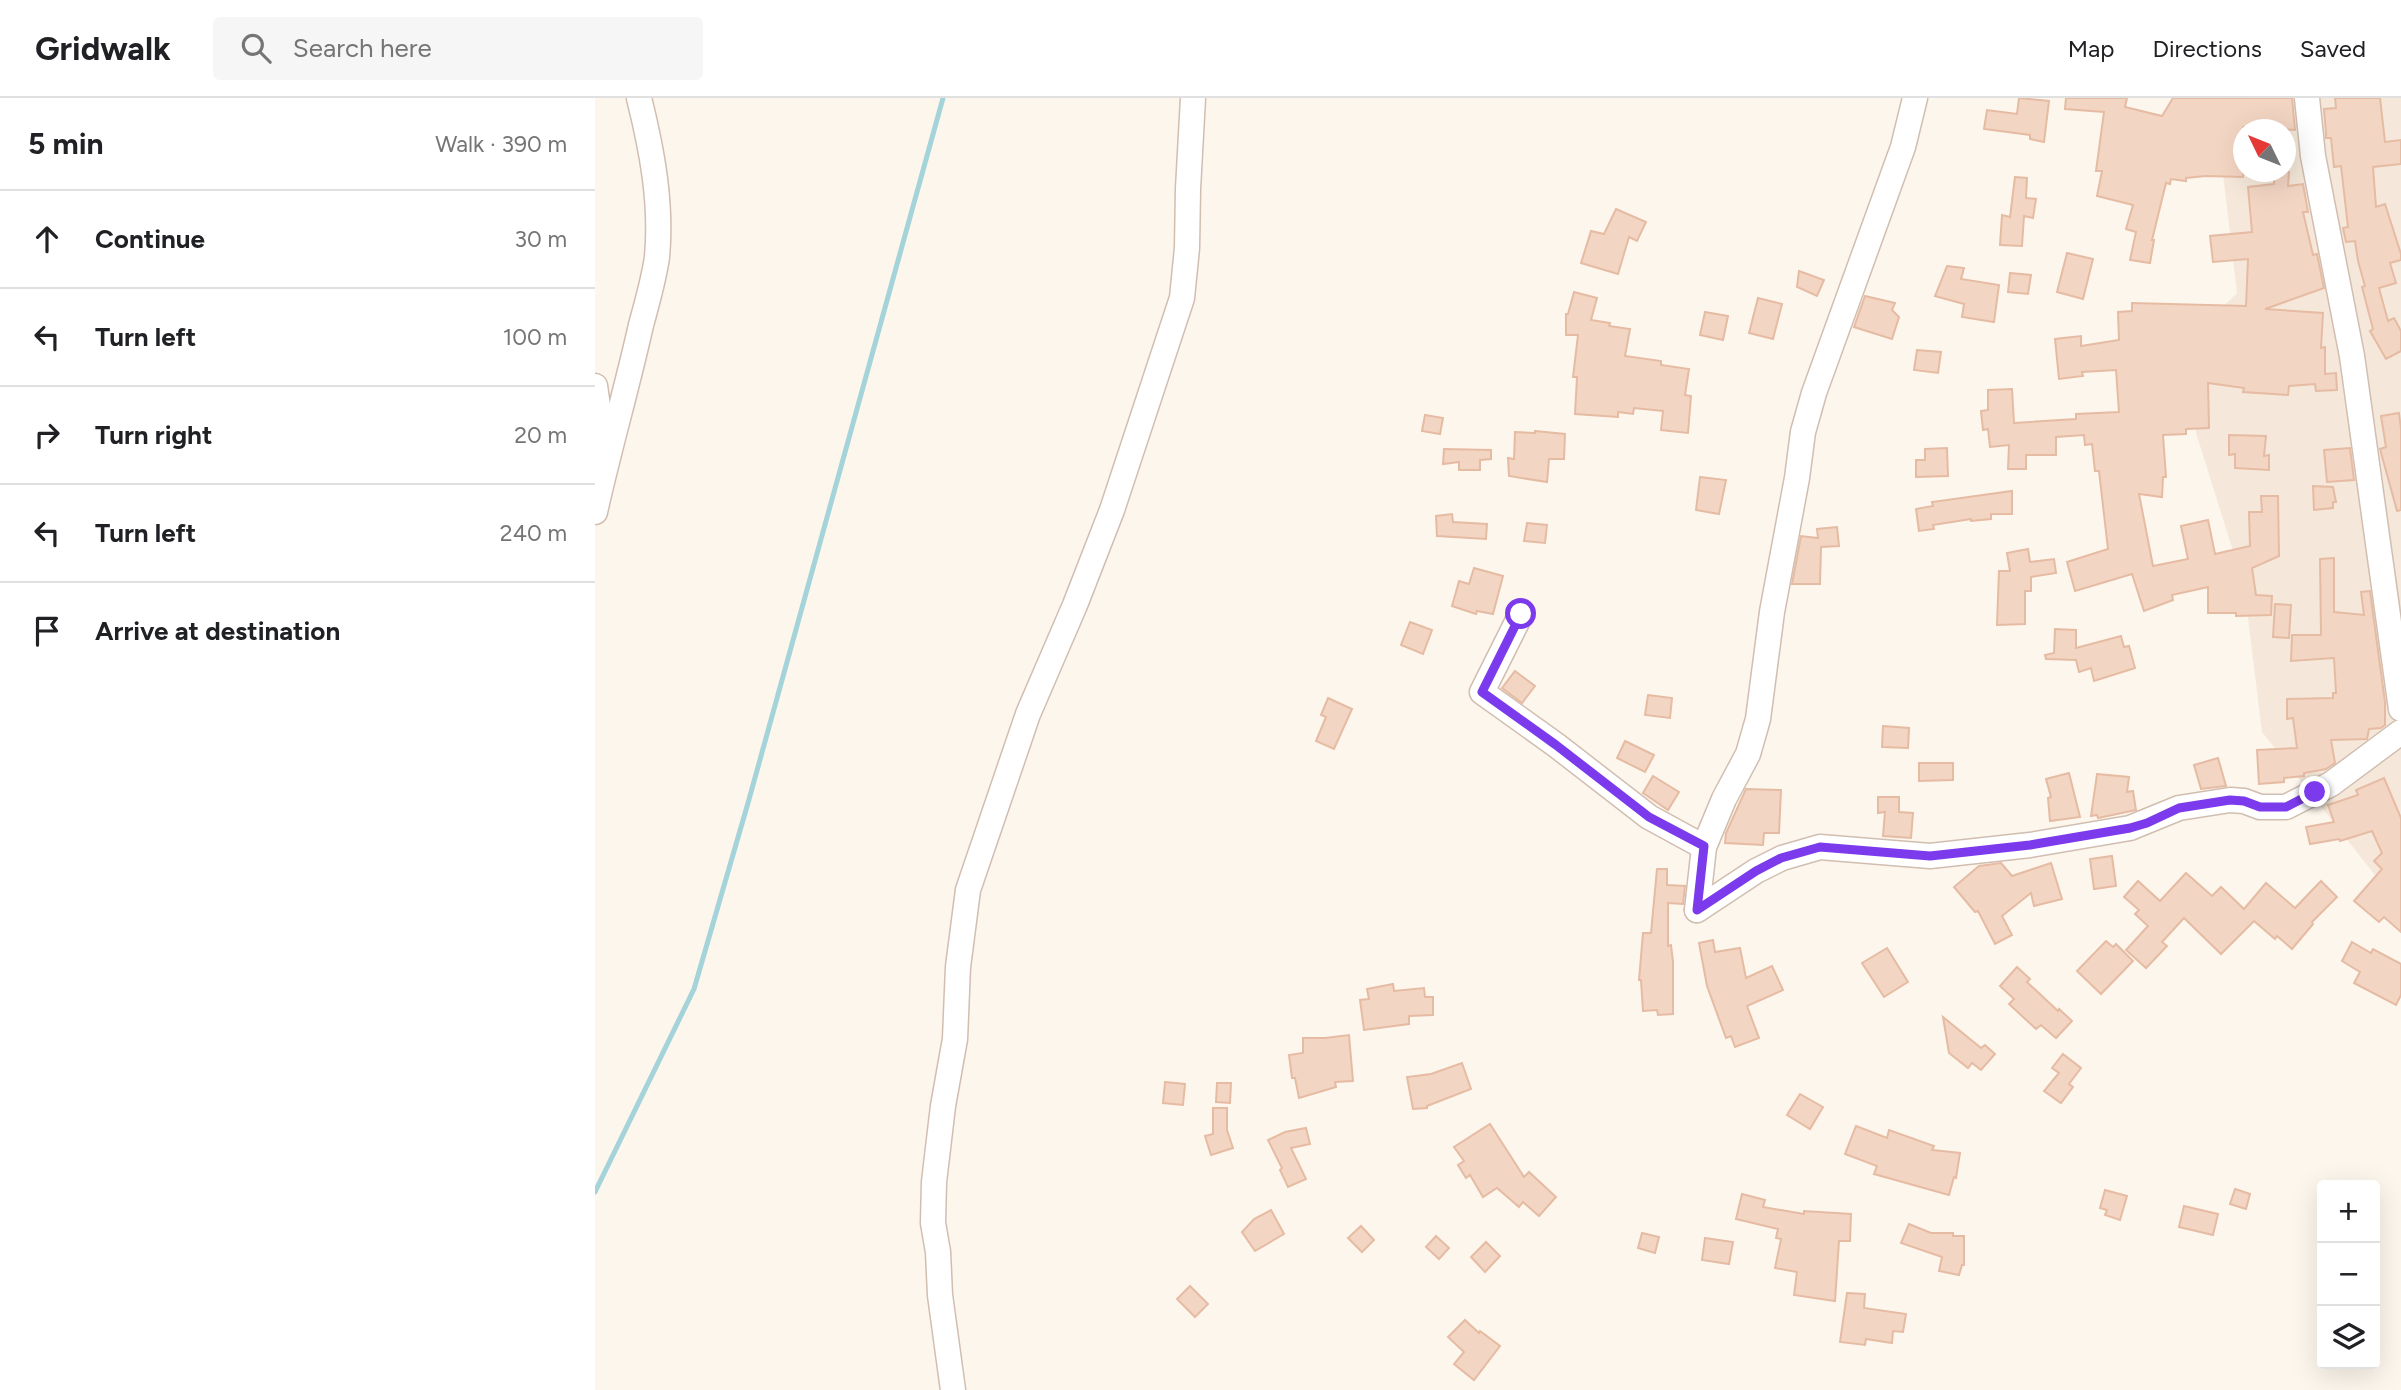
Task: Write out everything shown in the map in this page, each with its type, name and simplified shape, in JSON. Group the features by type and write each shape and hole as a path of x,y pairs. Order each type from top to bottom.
{"street":[{"path":"595,512 606,461 627,390 656,258 658,226 654,157 639,98"},
{"path":"954,1390 933,1223 934,1182 954,1040 958,967 968,890 1028,714 1112,510 1182,298 1187,248 1193,98"},
{"path":"1915,98 1903,147 1814,393 1803,432 1772,612 1758,719 1748,754 1724,799 1704,846 1697,910 1756,871 1781,858 1820,847 1930,856 2030,845 2130,828 2179,808 2230,800 2244,801 2260,807 2286,807 2331,784 2401,732"},
{"path":"2307,98 2313,156 2392,561 2388,627 2401,709"},
{"path":"595,386 606,461"},
{"path":"1521,614 1482,692 1649,817 1704,846"}],"shaded area":[{"path":"2214,98 2401,98 2401,908 2262,732 2244,586 2196,433 2196,333 2237,293"}],"building":[{"path":"2019,98 2049,101 2044,142 2030,139 2030,135 1984,129 1987,110 2017,114"},
{"path":"2066,98 2127,98 2125,107 2162,116 2173,98 2292,98 2294,119 2233,119 2233,177 2206,176 2186,178 2186,181 2171,179 2170,184 2166,183 2152,240 2150,263 2130,260 2136,232 2126,229 2133,205 2097,196 2102,171 2096,171 2104,112 2065,109"},
{"path":"2335,98 2380,98 2385,142 2401,140 2401,164 2373,167 2376,207 2385,204 2401,254 2401,260 2390,263 2396,283 2379,288 2388,321 2394,318 2401,331 2401,351 2386,359 2370,331 2373,329 2362,287 2365,286 2355,241 2346,242 2343,228 2348,227 2341,166 2334,167 2331,138 2326,138 2324,109 2336,108"},
{"path":"2015,177 2027,178 2026,198 2036,199 2033,218 2024,216 2022,246 2000,245 2002,215 2010,217"},
{"path":"2303,184 2308,212 2303,212 2313,255 2317,254 2324,288 2265,309 2323,313 2321,348 2325,347 2325,374 2336,373 2337,390 2316,391 2315,384 2289,386 2288,395 2243,392 2244,388 2208,383 2209,428 2186,429 2186,434 2163,435 2166,477 2163,477 2162,497 2139,494 2153,566 2188,559 2181,526 2208,520 2215,554 2250,546 2249,512 2262,512 2261,496 2278,496 2279,556 2252,568 2256,595 2272,596 2271,615 2236,616 2236,613 2208,613 2208,587 2172,595 2173,600 2144,611 2132,574 2075,591 2067,562 2108,549 2099,471 2095,471 2092,444 2085,445 2084,435 2056,437 2056,455 2026,455 2026,469 2008,469 2009,445 1990,447 1988,429 1983,430 1981,411 1988,410 1988,390 2012,389 2014,423 2076,419 2076,414 2119,412 2116,370 2082,372 2083,376 2059,379 2055,339 2081,336 2081,346 2119,340 2118,312 2132,311 2132,303 2246,306 2248,259 2213,262 2210,236 2252,232 2248,187"},
{"path":"1616,209 1646,222 1637,241 1629,237 1618,274 1581,263 1591,231 1604,234"},
{"path":"2067,253 2093,259 2083,299 2057,292"},
{"path":"1947,266 1964,268 1961,279 1999,285 1994,322 1962,317 1964,304 1935,296"},
{"path":"1799,271 1824,280 1817,296 1797,287"},
{"path":"2010,273 2031,275 2028,294 2008,292"},
{"path":"1574,292 1597,298 1591,320 1630,329 1625,356 1661,361 1661,365 1689,369 1685,395 1691,396 1688,433 1661,430 1663,411 1634,408 1633,414 1618,412 1618,417 1575,414 1577,377 1573,377 1578,335 1566,335 1566,314"},
{"path":"1865,296 1895,303 1892,310 1899,317 1892,339 1854,327"},
{"path":"1758,298 1782,304 1773,339 1749,333"},
{"path":"1705,312 1728,316 1723,340 1700,335"},
{"path":"1917,350 1941,352 1938,373 1914,370"},
{"path":"2399,413 2401,510 2397,511 2380,449 2386,447 2381,416"},
{"path":"1425,415 1443,418 1440,434 1422,431"},
{"path":"1515,432 1565,434 1564,459 1549,459 1547,482 1509,476 1508,458 1514,459"},
{"path":"2229,435 2266,436 2264,456 2269,455 2269,470 2235,468 2235,454 2229,455"},
{"path":"1947,448 1948,476 1916,477 1916,460 1925,460 1925,449"},
{"path":"2350,448 2354,480 2327,482 2324,450"},
{"path":"1444,449 1491,450 1491,459 1480,460 1480,470 1459,470 1459,462 1443,464"},
{"path":"1700,477 1726,480 1719,514 1696,510"},
{"path":"2313,486 2333,487 2336,502 2333,502 2333,508 2314,510"},
{"path":"2012,491 2012,514 1991,514 1991,519 1933,525 1934,529 1919,531 1916,509 1933,506 1932,502"},
{"path":"1452,514 1453,522 1487,524 1486,539 1437,536 1436,516"},
{"path":"1527,523 1547,525 1545,543 1524,541"},
{"path":"1837,527 1839,546 1821,547 1820,584 1792,584 1801,536 1818,538 1817,529"},
{"path":"2028,549 2030,562 2054,559 2056,573 2031,577 2031,591 2025,591 2025,624 1997,625 1999,571 2010,571 2007,553"},
{"path":"2334,558 2334,612 2364,615 2361,592 2370,591 2385,702 2385,725 2369,729 2367,739 2331,740 2335,763 2326,769 2304,773 2304,776 2284,778 2284,782 2259,784 2257,750 2297,748 2293,718 2287,719 2287,699 2333,698 2333,693 2336,693 2334,658 2291,661 2292,635 2321,635 2320,559"},
{"path":"1474,568 1503,576 1493,614 1477,611 1476,614 1452,606 1459,581 1469,584"},
{"path":"2275,604 2291,605 2289,638 2273,637"},
{"path":"1410,622 1432,630 1423,654 1401,645"},
{"path":"2055,629 2076,630 2076,648 2121,636 2124,647 2129,646 2135,668 2094,681 2091,668 2079,672 2076,660 2046,659 2045,655 2054,653"},
{"path":"1515,671 1535,686 1522,703 1502,688"},
{"path":"1648,695 1672,698 1670,718 1645,715"},
{"path":"1328,698 1352,709 1334,749 1316,741 1326,717 1321,715"},
{"path":"1883,726 1909,728 1908,748 1882,747"},
{"path":"1625,741 1654,755 1645,772 1617,758"},
{"path":"2218,758 2226,786 2201,789 2194,765"},
{"path":"1919,763 1953,763 1953,780 1919,781"},
{"path":"2069,773 2080,817 2050,821 2048,798 2051,797 2046,779"},
{"path":"2097,774 2129,777 2127,792 2133,791 2136,810 2098,818 2097,815 2091,816"},
{"path":"1653,776 1679,792 1668,810 1643,793"},
{"path":"2384,778 2401,818 2401,932 2384,917 2379,922 2354,901 2382,869 2374,861 2382,853 2372,831 2340,841 2310,844 2306,827 2334,822 2328,805 2358,795 2356,790"},
{"path":"1746,789 1781,790 1779,833 1764,833 1763,845 1725,843 1726,833"},
{"path":"1878,797 1899,797 1899,812 1913,813 1911,838 1883,836 1885,812 1878,813"},
{"path":"2112,856 2116,886 2094,889 2090,859"},
{"path":"2001,863 2012,876 2051,863 2062,899 2034,906 2031,893 2002,916 2012,935 1995,944 1978,911 1975,912 1954,887 1979,866"},
{"path":"1657,869 1667,869 1667,885 1685,886 1683,904 1668,903 1668,946 1671,945 1673,962 1673,1014 1658,1015 1657,1010 1643,1011 1639,980 1643,933 1651,933"},
{"path":"2186,873 2212,896 2221,887 2244,909 2266,883 2295,908 2321,881 2337,897 2312,922 2292,949 2254,921 2221,954 2184,918 2162,942 2167,946 2146,968 2126,950 2148,926 2135,914 2139,910 2124,897 2138,881 2160,901"},
{"path":"1713,940 1715,952 1740,948 1746,978 1772,966 1783,990 1747,1006 1759,1038 1735,1047 1731,1036 1726,1038 1707,986 1699,943"},
{"path":"2106,941 2113,947 2116,944 2133,961 2101,994 2077,971"},
{"path":"2352,942 2371,953 2373,949 2401,964 2401,995 2396,1005 2354,983 2360,972 2342,961"},
{"path":"1887,948 1908,982 1884,997 1862,963"},
{"path":"2017,967 2030,979 2027,982 2072,1021 2056,1038 2041,1025 2036,1029 2009,1004 2014,999 2000,986"},
{"path":"1393,984 1394,991 1424,988 1425,997 1433,997 1433,1015 1409,1016 1409,1024 1364,1030 1360,1000 1369,999 1367,989"},
{"path":"1943,1017 1981,1048 1985,1045 1995,1054 1981,1070 1972,1063 1968,1068 1949,1053"},
{"path":"1349,1035 1353,1081 1335,1082 1336,1087 1299,1098 1295,1078 1292,1078 1289,1055 1303,1053 1303,1038"},
{"path":"2063,1054 2081,1068 2069,1084 2073,1087 2061,1103 2044,1091 2059,1073 2052,1068"},
{"path":"1462,1063 1471,1089 1427,1108 1413,1109 1407,1077 1431,1074"},
{"path":"1165,1082 1185,1084 1183,1105 1163,1103"},
{"path":"1217,1083 1231,1083 1230,1103 1216,1102"},
{"path":"1800,1094 1823,1107 1810,1129 1787,1115"},
{"path":"1213,1108 1227,1108 1227,1130 1233,1148 1211,1155 1205,1136 1213,1134"},
{"path":"1490,1124 1524,1177 1529,1172 1556,1197 1539,1216 1523,1202 1519,1207 1497,1188 1483,1197 1470,1175 1466,1178 1458,1165 1464,1161 1454,1147"},
{"path":"1856,1126 1887,1138 1889,1130 1934,1146 1932,1150 1960,1153 1956,1178 1954,1177 1949,1195 1874,1174 1877,1166 1845,1154"},
{"path":"1306,1128 1310,1144 1291,1148 1306,1179 1288,1187 1268,1140 1285,1132"},
{"path":"2235,1189 2250,1194 2246,1209 2230,1204"},
{"path":"2105,1190 2127,1196 2120,1220 2105,1215 2107,1210 2100,1208"},
{"path":"1742,1194 1765,1200 1763,1207 1804,1214 1804,1211 1851,1214 1850,1241 1839,1241 1835,1301 1794,1295 1797,1272 1775,1268 1781,1239 1776,1238 1778,1229 1736,1219"},
{"path":"2184,1206 2218,1214 2213,1235 2179,1227"},
{"path":"1271,1210 1284,1234 1255,1251 1242,1232 1254,1219"},
{"path":"1909,1224 1931,1233 1964,1236 1964,1265 1959,1275 1939,1271 1942,1257 1901,1243"},
{"path":"1361,1226 1374,1240 1362,1252 1348,1238"},
{"path":"1642,1233 1659,1237 1655,1253 1638,1248"},
{"path":"1436,1236 1449,1248 1439,1259 1426,1247"},
{"path":"1705,1238 1733,1242 1729,1264 1702,1260"},
{"path":"1486,1242 1500,1256 1485,1272 1471,1257"},
{"path":"1190,1286 1208,1304 1195,1317 1177,1299"},
{"path":"1847,1293 1865,1294 1864,1308 1906,1314 1903,1332 1893,1331 1892,1343 1866,1339 1865,1345 1840,1342"},
{"path":"1465,1320 1500,1346 1474,1380 1454,1364 1464,1352 1448,1337"}],"waterway":[{"path":"595,1192 694,989 943,98"}],"route":[{"path":"1521,614 1482,692 1649,817 1704,846 1697,910 1756,871 1804,850 1820,847 1850,848 1930,856 2030,845 2130,828 2179,808 2230,800 2244,801 2260,807 2286,807 2315,792"}]}
